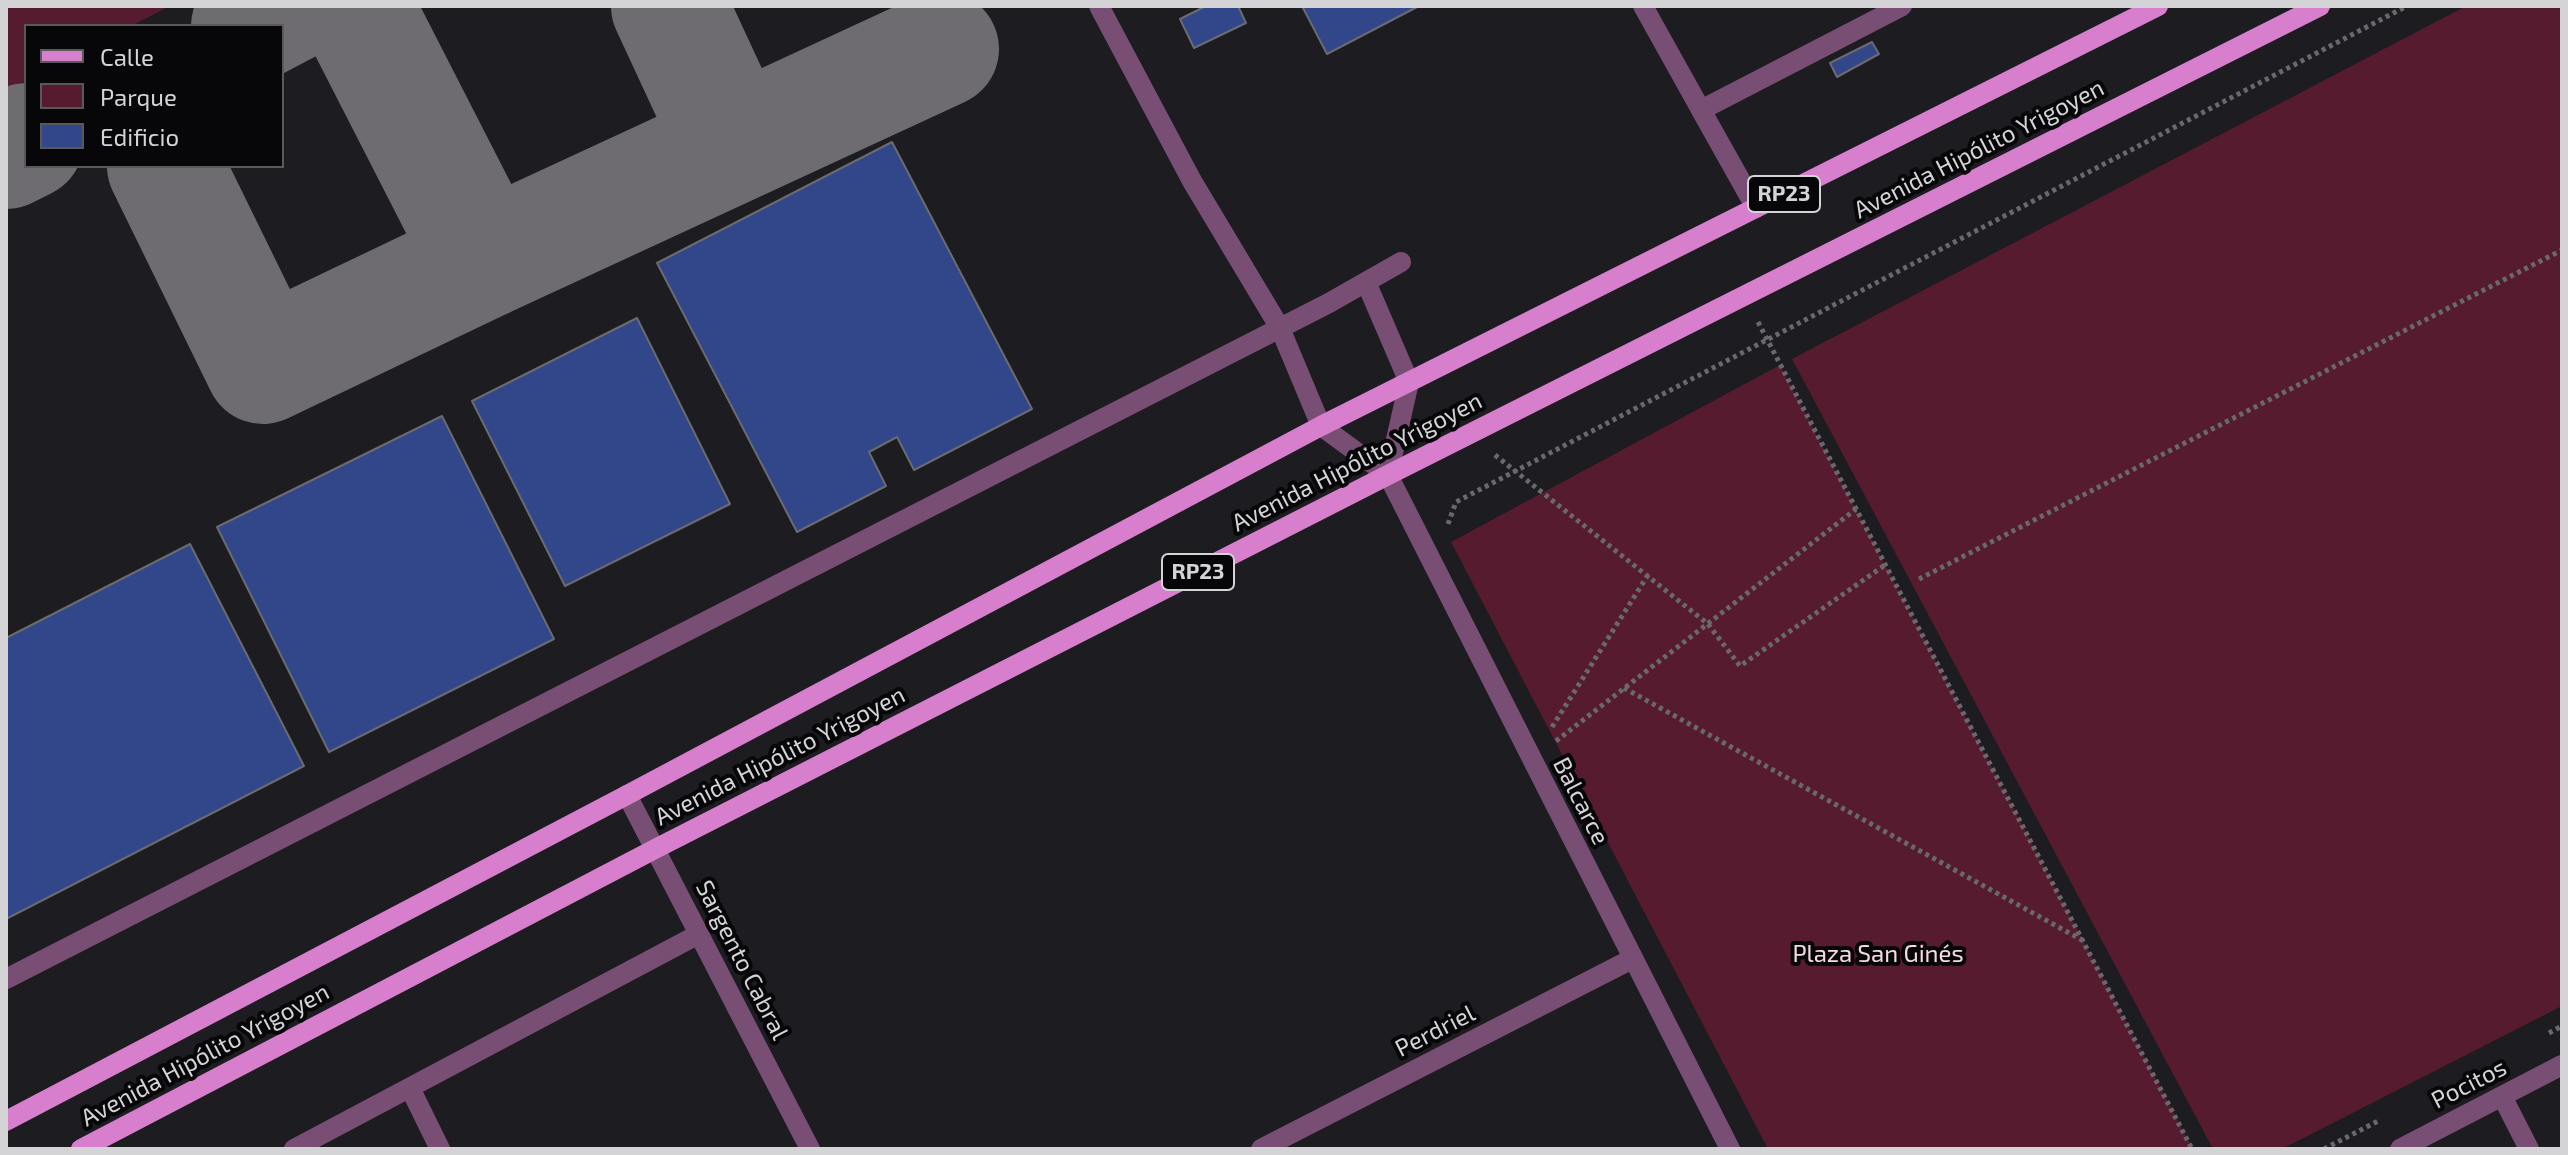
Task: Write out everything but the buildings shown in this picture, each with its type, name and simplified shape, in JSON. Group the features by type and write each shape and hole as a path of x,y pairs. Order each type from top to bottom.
{"main road":[{"name":"Avenida Hipólito Yrigoyen","path":"6,1121 1321,426 2158,6"},
{"name":"Avenida Hipólito Yrigoyen","path":"81,1149 655,849 1388,475 2320,6"}],"street":[{"path":"1099,6 1192,181 1280,328 1321,426 1388,475 1409,382 1366,282"},
{"path":"1643,6 1756,208"},
{"path":"1701,110 1901,6"},
{"path":"6,979 1280,328 1401,262"},
{"name":"Balcarce","path":"1388,475 1730,1149"},
{"name":"Sargento Cabral","path":"627,795 810,1149"},
{"path":"294,1149 699,934"},
{"name":"Perdriel","path":"1261,1149 1632,959"},
{"name":"Pocitos","path":"2400,1149 2562,1065"},
{"path":"410,1088 440,1149"},
{"path":"2502,1096 2529,1149"}],"path":[{"path":"1445,531 1456,502 2407,6"},
{"path":"1919,579 2562,250"},
{"path":"1744,296 2192,1149"},
{"path":"1469,434 1708,624 1740,666 1885,565"},
{"path":"1543,717 1555,742 1856,509"},
{"path":"1550,731 1648,575"},
{"path":"1624,688 2082,940"}],"green space":[{"path":"6,6 170,6 135,24 24,24 24,82 6,91"},
{"path":"2466,6 2562,6 2562,1006 2282,1149 2213,1149 1792,359"},
{"name":"Plaza San Ginés","path":"1780,365 2193,1149 1768,1149 1451,542"}],"taxiway":[{"path":"253,24 287,6"},
{"path":"355,6 485,260"},
{"path":"669,6 733,144"},
{"path":"166,168 263,366 941,49"},
{"path":"6,151 24,142"}]}
